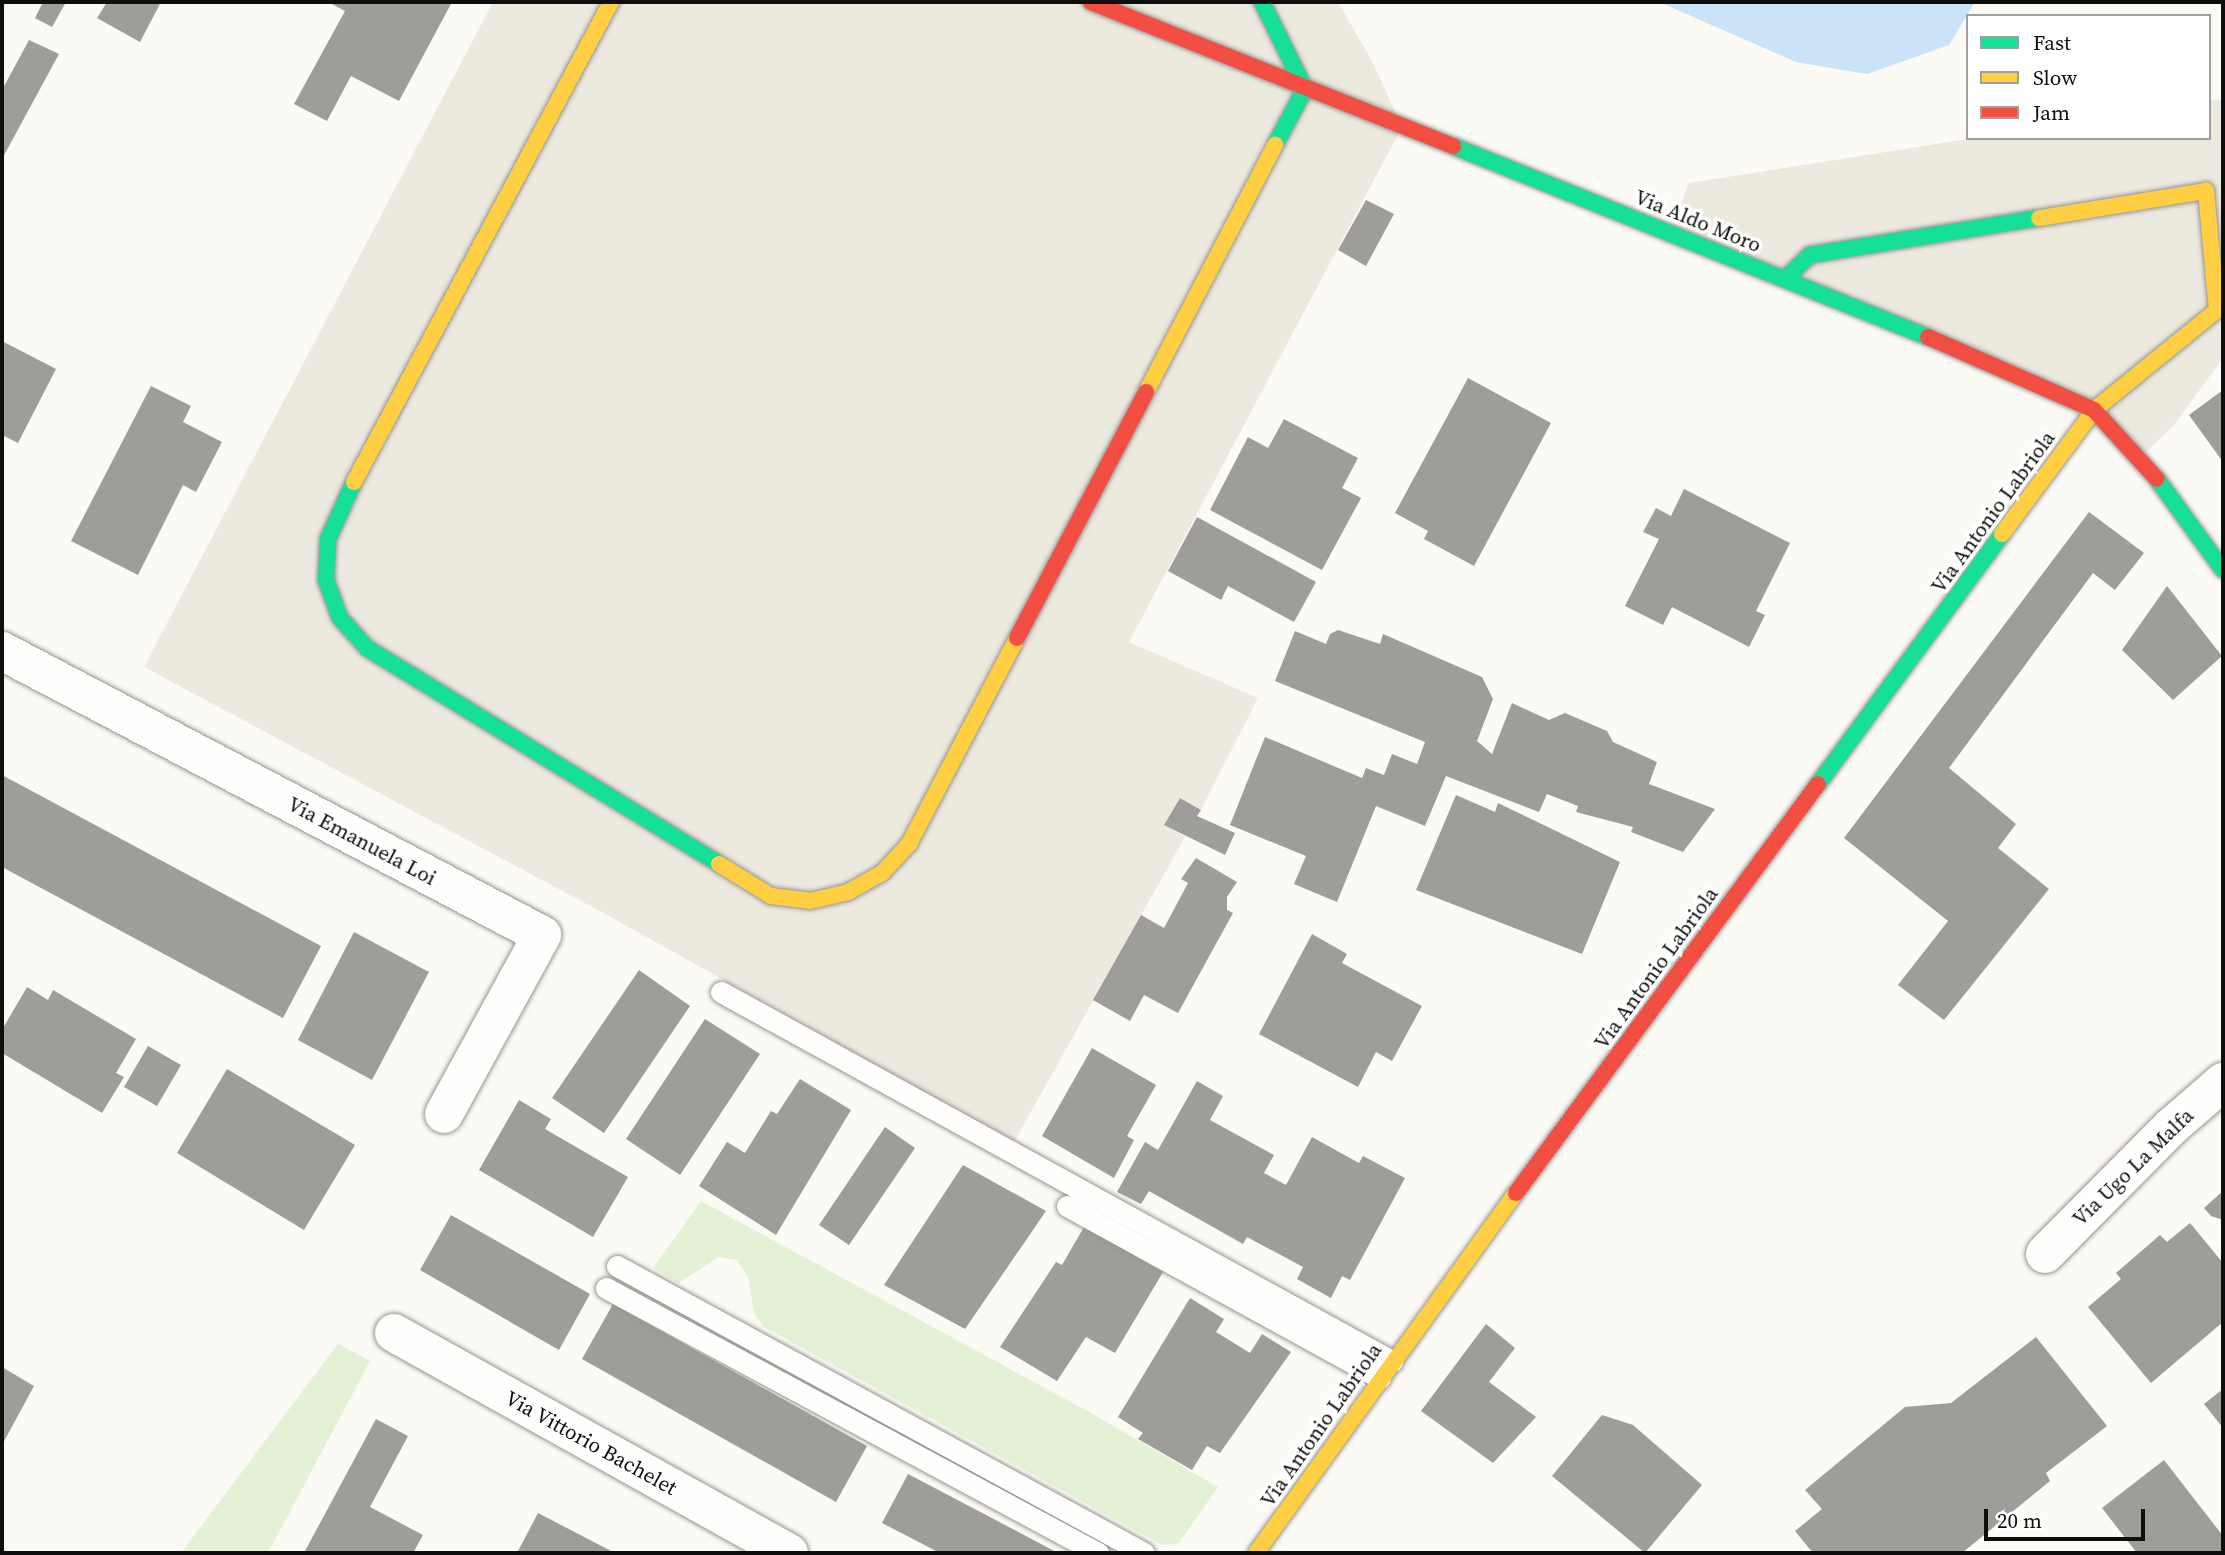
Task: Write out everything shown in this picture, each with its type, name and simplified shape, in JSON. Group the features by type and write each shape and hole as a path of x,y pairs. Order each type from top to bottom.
{"street":[{"path":"611,2 343,502 327,540 326,580 340,618 367,648 771,896 810,901 848,892 882,873 909,844 1305,89 1262,2"},
{"name":"Via Aldo Moro","path":"1091,2 1786,278 2094,410 2141,457 2223,570"},
{"name":"Via Antonio Labriola","path":"1256,1553 1386,1369 2094,410 2217,310 2206,191 1810,255 1786,278"},
{"name":"Via Emanuela Loi","path":"2,652 542,935 444,1114"},
{"name":"Via Ugo La Malfa","path":"2045,1254 2171,1126 2223,1083"},
{"name":"Via Vittorio Bachelet","path":"394,1333 789,1553"}],"lane":[{"path":"721,992 1386,1369"},
{"path":"1067,1206 1386,1369"},
{"path":"617,1266 1144,1553"},
{"path":"607,1288 1098,1553"}],"green space":[{"path":"701,1201 1093,1414 1218,1487 1179,1543 1162,1545 764,1327 754,1314 749,1279 737,1260 719,1257 678,1283 653,1268"},
{"path":"338,1344 370,1361 268,1553 181,1553"}],"shaded area":[{"path":"493,2 1338,2 1373,63 1402,127 1129,642 1258,698 1201,810 1180,798 1165,825 1185,837 1014,1142 598,910 144,667"},
{"path":"2223,99 2223,358 2174,425 2141,457 2094,410 1670,232 1689,183 1966,139 2211,140 2211,101"}],"water":[{"path":"1659,2 1975,2 1949,45 1867,74 1796,62"}],"building":[{"path":"43,2 66,2 52,27 35,18"},
{"path":"107,2 161,2 140,42 97,18"},
{"path":"328,2 452,2 399,101 351,76 327,121 294,104 345,11"},
{"path":"29,40 59,54 2,159 2,90"},
{"path":"1366,200 1394,214 1366,266 1338,250"},
{"path":"2,341 56,369 18,443 2,435"},
{"path":"1468,378 1551,423 1474,566 1424,539 1428,531 1395,513"},
{"path":"151,386 191,406 183,422 222,442 196,492 183,485 138,575 71,541"},
{"path":"2223,390 2223,462 2189,415"},
{"path":"1284,419 1358,458 1342,488 1361,498 1322,570 1210,510 1248,437 1268,448"},
{"path":"1684,489 1790,543 1756,611 1765,615 1749,647 1672,607 1663,625 1625,606 1659,539 1643,532 1656,508 1671,516"},
{"path":"2089,512 2144,553 2115,590 2093,573 1949,768 2016,824 1998,848 2049,889 1944,1020 1898,985 1948,921 1844,838"},
{"path":"1197,517 1316,582 1294,622 1228,586 1221,600 1168,571"},
{"path":"2167,586 2222,656 2173,700 2122,650"},
{"path":"1338,630 1380,644 1383,634 1482,677 1493,699 1477,741 1492,754 1512,703 1549,720 1565,713 1607,731 1613,742 1657,762 1649,784 1715,809 1683,852 1631,832 1633,827 1576,812 1578,806 1547,794 1539,812 1446,776 1425,826 1376,806 1337,902 1294,884 1306,856 1230,825 1265,737 1362,778 1366,768 1384,775 1392,754 1417,764 1425,742 1275,681 1295,631 1326,644 1330,634"},
{"path":"2,775 321,946 283,1018 2,867"},
{"path":"1456,795 1495,812 1498,803 1620,862 1582,954 1416,890"},
{"path":"1180,798 1201,810 1197,816 1235,833 1225,855 1164,825"},
{"path":"1196,858 1237,882 1227,897 1227,910 1233,913 1178,1013 1144,995 1130,1021 1093,1000 1141,915 1164,928 1188,883 1181,879"},
{"path":"354,932 429,972 372,1080 298,1040"},
{"path":"1312,934 1347,954 1342,963 1422,1006 1392,1061 1376,1052 1358,1087 1259,1034"},
{"path":"639,970 690,1006 604,1133 552,1098"},
{"path":"27,987 48,1000 53,990 136,1039 116,1073 124,1077 102,1113 2,1053 2,1030"},
{"path":"705,1019 760,1054 680,1175 626,1139"},
{"path":"148,1046 181,1065 157,1106 124,1087"},
{"path":"1092,1048 1156,1085 1127,1136 1134,1140 1114,1178 1042,1136"},
{"path":"227,1069 355,1145 304,1230 177,1153"},
{"path":"800,1079 851,1110 776,1235 699,1186 727,1142 745,1153 771,1111 777,1114"},
{"path":"1197,1081 1223,1096 1210,1120 1274,1155 1264,1173 1286,1185 1312,1137 1359,1163 1363,1156 1405,1178 1350,1280 1342,1276 1331,1298 1297,1279 1303,1267 1247,1237 1243,1244 1149,1191 1141,1204 1117,1192 1145,1142 1158,1150"},
{"path":"519,1100 551,1119 545,1129 628,1177 593,1237 479,1170"},
{"path":"885,1127 915,1148 849,1245 819,1225"},
{"path":"963,1165 1046,1211 965,1329 884,1285"},
{"path":"2223,1191 2223,1220 2211,1216 2204,1208"},
{"path":"451,1215 590,1294 559,1350 420,1270"},
{"path":"2190,1223 2223,1263 2223,1322 2151,1383 2088,1307 2121,1279 2116,1273 2160,1235 2167,1242"},
{"path":"1084,1227 1163,1272 1115,1353 1086,1337 1057,1381 1000,1347 1056,1262 1062,1265"},
{"path":"1190,1298 1224,1319 1216,1332 1250,1353 1262,1334 1291,1352 1220,1453 1207,1446 1192,1470 1138,1439 1143,1433 1118,1417"},
{"path":"613,1304 867,1446 836,1502 582,1359"},
{"path":"1486,1324 1515,1348 1489,1382 1536,1417 1493,1463 1421,1411"},
{"path":"2036,1337 2107,1426 2046,1473 2050,1481 1962,1553 1813,1553 1795,1531 1822,1509 1805,1490 1905,1407 1951,1403"},
{"path":"2,1367 34,1386 2,1445"},
{"path":"2223,1389 2223,1428 2204,1404"},
{"path":"1602,1415 1633,1425 1702,1485 1645,1553 1552,1476"},
{"path":"376,1419 408,1436 370,1507 423,1535 413,1553 305,1551"},
{"path":"2164,1460 2223,1536 2223,1553 2137,1553 2102,1508"},
{"path":"908,1474 1058,1553 940,1553 882,1523"},
{"path":"538,1513 615,1553 517,1553"}],"traffic: fast":[{"path":"1262,2 1305,89 1275,145"},
{"path":"1453,146 1928,337"},
{"path":"1786,278 1810,255 2039,218"},
{"path":"2157,479 2223,570"},
{"path":"354,482 328,539 326,580 340,618 367,648 719,864"},
{"path":"1818,784 2002,534"}],"traffic: slow":[{"path":"354,482 611,2"},
{"path":"1146,392 1275,145"},
{"path":"2002,534 2094,410 2217,310 2206,191 2039,218"},
{"path":"719,864 771,896 810,901 848,892 882,873 909,844 1017,638"},
{"path":"1256,1553 1516,1193"}],"traffic: jam":[{"path":"1091,2 1453,146"},
{"path":"1928,337 2094,410 2157,479"},
{"path":"1017,638 1146,392"},
{"path":"1516,1193 1818,784"}]}
